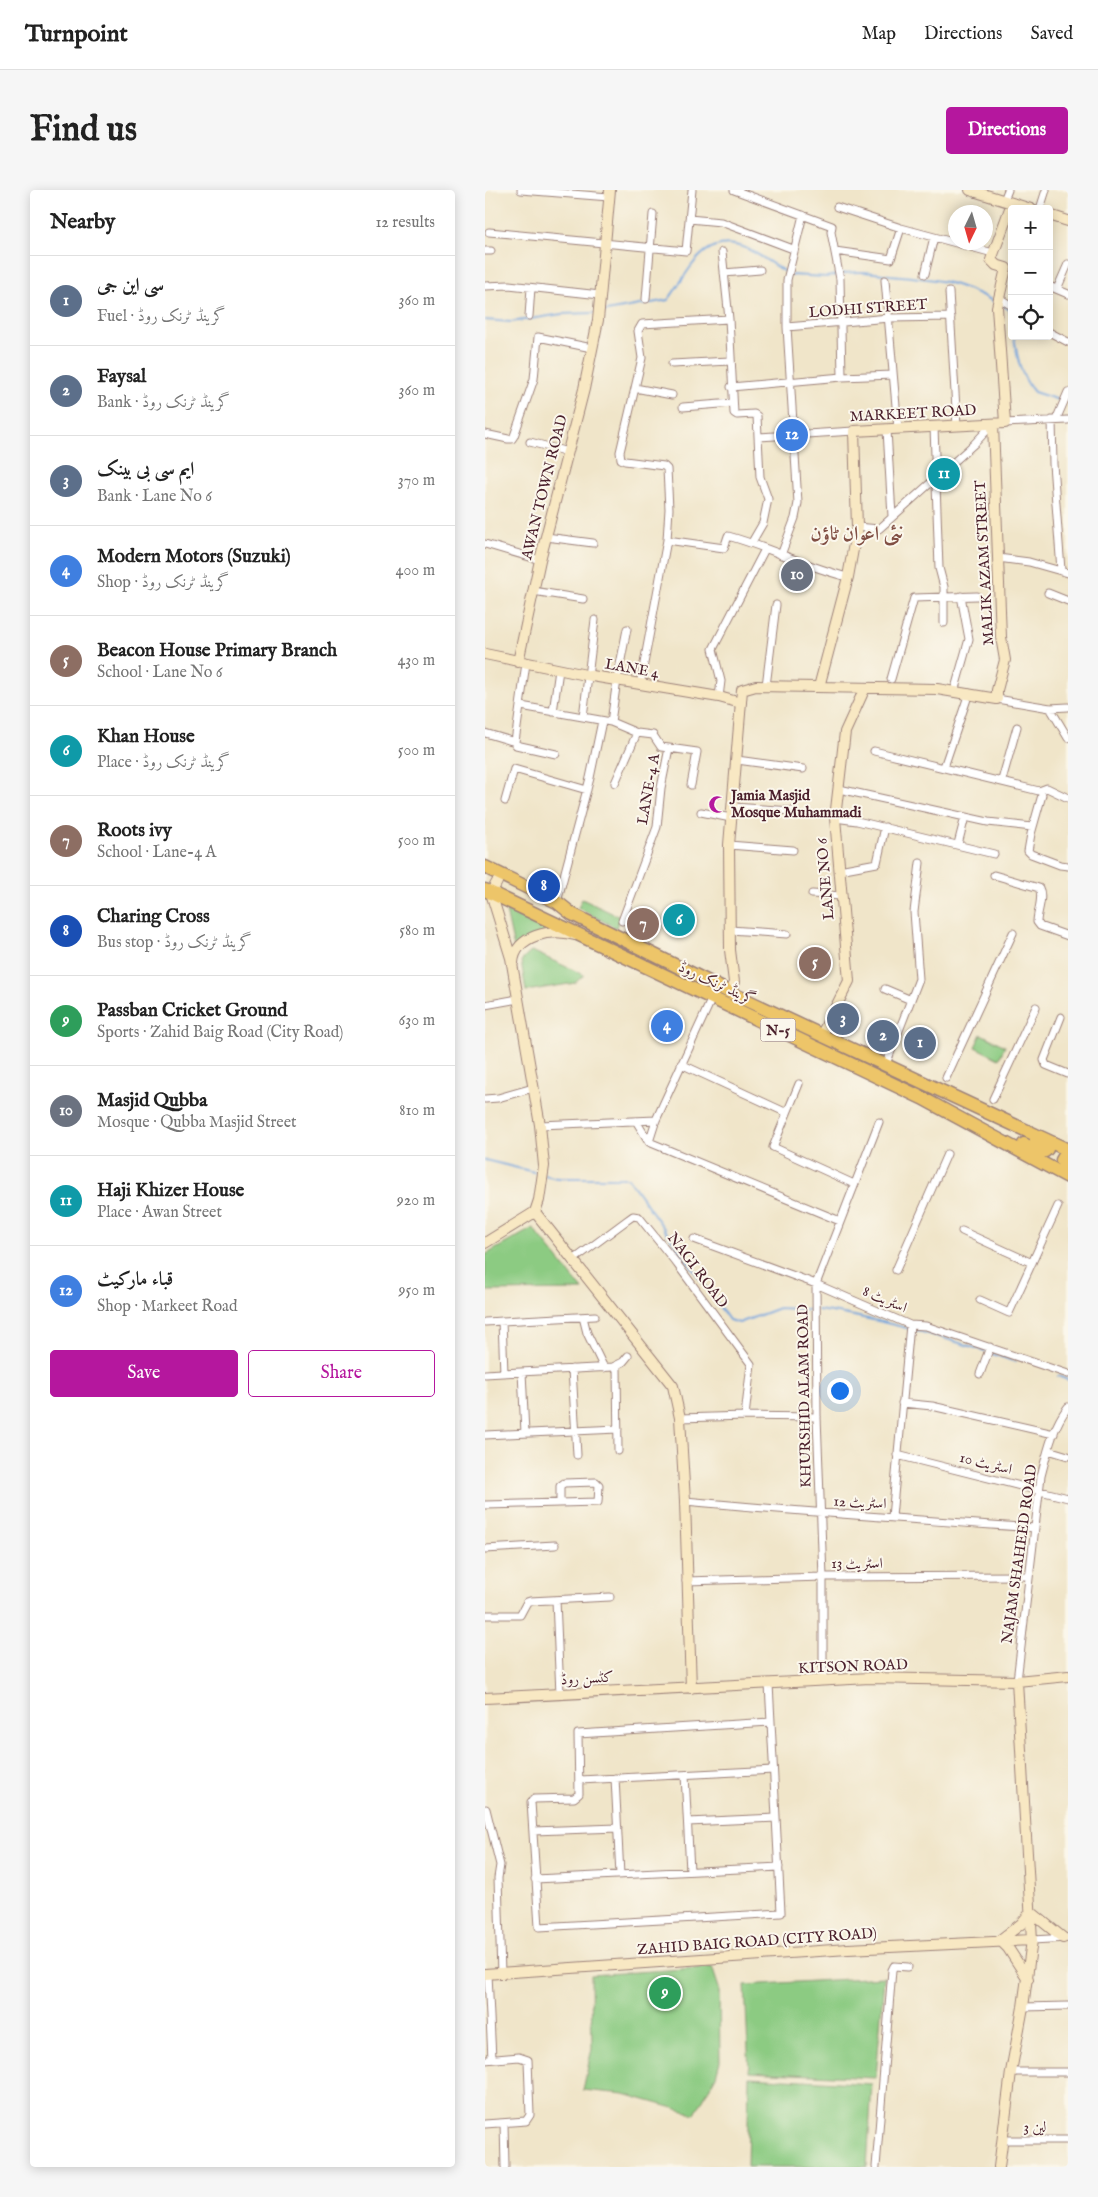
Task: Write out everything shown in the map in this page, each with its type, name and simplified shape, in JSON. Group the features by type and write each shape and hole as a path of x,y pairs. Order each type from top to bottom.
{"highway":[{"name":"گرینڈ ٹرنک روڈ","path":"485,867 557,902 572,914"},
{"name":"گرینڈ ٹرنک روڈ","path":"485,876 491,889 580,937 922,1098 1068,1176"},
{"name":"گرینڈ ٹرنک روڈ","path":"491,889 572,914 731,992 1068,1150"},
{"path":"922,1098 976,1120 1040,1152 1047,1150 1045,1144 968,1102"},
{"path":"1068,1156 1065,1155 1062,1160 1068,1165"}],"street":[{"path":"521,190 609,194"},
{"path":"489,232 686,251 692,190"},
{"path":"734,190 833,226 831,232 840,279 842,377"},
{"path":"970,190 1018,205"},
{"path":"1008,190 1008,202 993,253 993,262 1008,269"},
{"path":"1041,205 1046,190"},
{"name":"AWAN TOWN ROAD","path":"522,662 533,590 584,389 598,320 609,194"},
{"path":"837,207 901,228 993,253"},
{"path":"646,299 653,214"},
{"path":"781,555 795,518 798,503 787,327 787,280 793,249 803,215"},
{"path":"1053,216 1068,221"},
{"path":"689,219 721,222 793,249"},
{"path":"835,251 891,259 901,228"},
{"path":"925,274 934,237"},
{"path":"722,252 729,319 731,387 735,415 756,414 759,437 760,477 768,500 763,523 752,542"},
{"path":"1057,289 1068,264"},
{"path":"724,273 760,270"},
{"path":"1005,423 998,302 1008,272"},
{"path":"885,280 893,375 892,516"},
{"path":"485,286 509,285 600,295"},
{"path":"529,316 531,288"},
{"path":"1053,288 1068,294"},
{"path":"949,292 957,426"},
{"path":"998,302 1008,305"},
{"name":"LODHI STREET","path":"787,327 840,324 889,318 951,317"},
{"path":"640,685 667,540 669,509 667,469 664,466 621,459 642,358 638,331 642,324 729,319"},
{"path":"1053,334 1068,342"},
{"path":"485,434 508,439 512,439 514,436 534,379 537,337 592,348"},
{"path":"672,364 730,361"},
{"path":"731,387 842,377 893,375"},
{"path":"635,388 672,395"},
{"path":"998,558 1029,562 1065,571 1053,464 1054,420 1067,395"},
{"path":"683,407 733,403"},
{"name":"MARKEET ROAD","path":"759,437 1068,420"},
{"path":"857,527 877,530 993,424"},
{"name":"MALIK AZAM STREET","path":"993,424 1001,637 1005,660 997,690 997,699"},
{"path":"934,427 939,568 944,597 944,623"},
{"path":"819,687 848,577 857,527 853,432"},
{"path":"530,442 568,452"},
{"path":"667,540 724,548 728,536 752,542 765,549 824,571 848,577"},
{"path":"546,537 593,543"},
{"path":"485,544 540,560"},
{"path":"719,697 721,681 713,649 765,549"},
{"path":"533,590 583,599"},
{"path":"1048,594 1068,601"},
{"path":"954,692 969,639 961,596"},
{"path":"891,679 914,598 977,596"},
{"path":"766,686 776,606"},
{"path":"583,717 586,675 595,620"},
{"path":"611,722 627,629"},
{"name":"LANE 4","path":"485,654 559,670 719,697 741,703"},
{"path":"515,742 521,706 522,662"},
{"path":"553,712 559,670"},
{"path":"731,992 734,982 730,950 729,845 742,690 756,686 937,688 1050,708 1068,707"},
{"name":"LANE NO 6","path":"822,1034 849,981 835,818 845,732 865,688"},
{"path":"944,767 969,693"},
{"path":"521,706 611,722 637,733 653,735 661,747 669,748"},
{"path":"1050,708 1068,738"},
{"path":"557,902 587,790 602,721"},
{"path":"1001,780 1017,727"},
{"path":"485,733 515,742 517,745 556,754"},
{"path":"615,783 637,733"},
{"name":"LANE-4 A","path":"622,921 657,827 661,788 669,748 697,752 691,785"},
{"path":"873,751 1041,791 1049,788 1068,798"},
{"path":"737,760 803,769"},
{"path":"505,801 514,769 587,790"},
{"path":"839,789 998,824 1032,827"},
{"path":"1041,791 1028,848 1030,854 1068,866"},
{"path":"733,807 792,811"},
{"path":"701,812 731,818"},
{"path":"958,844 965,817"},
{"path":"835,818 885,827 994,854"},
{"path":"839,870 877,863 885,827"},
{"path":"729,845 793,850"},
{"path":"885,1064 919,978 913,926 921,863"},
{"path":"993,876 1040,889 1040,907 1037,922 1043,927 1068,936"},
{"path":"485,1243 535,1212 539,1200 544,1166 540,1125 513,968 491,889"},
{"path":"812,894 842,896"},
{"path":"730,930 787,934"},
{"path":"513,968 515,950 535,936 569,933 580,937"},
{"path":"946,1078 1013,933"},
{"path":"885,989 911,1000"},
{"path":"649,1142 656,1120 712,998"},
{"path":"485,1005 518,1000"},
{"path":"993,1099 1036,1007"},
{"path":"1061,1017 1044,1060 1046,1065 1068,1074"},
{"path":"681,1064 787,1113"},
{"path":"799,1084 773,1148 774,1150 854,1184"},
{"path":"485,1099 498,1098 533,1088"},
{"path":"540,1125 656,1120"},
{"path":"636,1121 649,1142 840,1221"},
{"name":"KHURSHID ALAM ROAD","path":"823,1681 823,1577 817,1417 816,1284 879,1122"},
{"path":"896,1270 947,1154"},
{"path":"979,1300 1009,1312 1058,1206"},
{"path":"535,1212 673,1386 680,1418 685,1501 691,1688"},
{"name":"NAGI ROAD","path":"572,1261 625,1221 633,1216 639,1217 677,1264 751,1364 745,1416"},
{"path":"962,1231 1032,1263"},
{"name":"اسٹریٹ 8","path":"694,1240 816,1284 909,1328 926,1326 988,1351 1068,1374"},
{"path":"485,1322 595,1316"},
{"path":"583,1317 587,1333 604,1368"},
{"path":"501,1321 504,1373"},
{"path":"892,1517 909,1328"},
{"path":"980,1374 988,1351"},
{"path":"485,1374 604,1368 617,1366 629,1356"},
{"path":"617,1366 618,1451"},
{"path":"572,1369 577,1455"},
{"path":"522,1372 525,1434"},
{"path":"902,1403 932,1406 1054,1434"},
{"name":"NAJAM SHAHEED ROAD","path":"1017,1681 1040,1491 1048,1450 1060,1416 1068,1407"},
{"path":"680,1418 745,1416 817,1417"},
{"path":"485,1435 618,1429"},
{"path":"1048,1450 1068,1456"},
{"name":"اسٹریٹ 10","path":"897,1455 1068,1498"},
{"path":"485,1505 598,1502 599,1485 596,1482 564,1483 560,1486 560,1503"},
{"name":"اسٹریٹ 12","path":"685,1501 821,1514 892,1517 1035,1528"},
{"path":"485,1548 555,1545"},
{"name":"اسٹریٹ 13","path":"687,1581 823,1577 1029,1576"},
{"path":"485,1615 520,1615 527,1602 610,1597"},
{"path":"555,1600 560,1694"},
{"name":"KITSON ROAD","path":"691,1688 870,1678 1017,1681 1068,1676"},
{"path":"999,2167 1011,2072 1032,1940 1017,1681"},
{"path":"769,1684 771,1722 773,1770 781,1912 779,1914 539,1927 532,1800 574,1798 579,1794 577,1736 579,1733 771,1722"},
{"name":"کٹسن روڈ","path":"485,1698 691,1688"},
{"path":"580,1780 773,1770"},
{"path":"685,1775 690,1872"},
{"path":"615,1778 620,1875"},
{"path":"486,1809 500,1865 501,1974"},
{"path":"688,1822 776,1818"},
{"path":"533,1831 618,1828"},
{"path":"535,1879 779,1867"},
{"path":"1031,1912 1065,1938"},
{"path":"1027,1979 1008,1948 1000,1940 1021,1924 1031,1912"},
{"path":"1032,1940 1065,1938"},
{"name":"ZAHID BAIG ROAD (CITY ROAD)","path":"487,1974 848,1949 1000,1940 1032,1940"},
{"path":"876,2167 892,1970 894,1966 909,1967"},
{"path":"485,2124 519,2122 529,2119 528,2060 525,2057 519,2056 489,2060 487,1974"},
{"path":"1023,2006 1068,2006"},
{"path":"1011,2072 1068,2072"},
{"path":"503,2123 505,2167"},
{"name":"لین 3","path":"1002,2140 1068,2140"}],"green space":[{"path":"582,899 620,917 616,928 578,908"},
{"path":"506,911 549,930 514,948"},
{"path":"532,951 584,975 575,983 526,991 521,961"},
{"path":"981,1034 1005,1046 999,1059 975,1047"},
{"path":"533,1228 583,1290 485,1291 485,1255"},
{"path":"712,1967 719,1988 720,2061 716,2076 695,2114 624,2094 583,2090 592,2048 591,1975"},
{"path":"884,1977 876,2078 749,2072 745,1985"},
{"path":"749,2077 872,2084 867,2167 747,2167"}],"waterway":[{"path":"601,312 668,300 698,258 707,250 717,246 729,244 743,247 755,252 787,273"},
{"path":"841,274 865,272 932,279 967,289 993,301"},
{"path":"791,275 826,277 836,275"},
{"path":"1002,305 1008,309"},
{"path":"485,320 511,322 562,314 594,313"},
{"path":"1015,340 1020,366 1029,386 1034,392 1062,401"},
{"path":"485,1160 538,1173"},
{"path":"545,1175 557,1178 628,1178 729,1320 739,1323 779,1308 813,1310"},
{"path":"818,1310 902,1327 985,1351"},
{"path":"990,1353 1016,1362"},
{"path":"1058,1376 1068,1380"}],"place":[{"name":"قباء مارکیٹ","path":"792,435"},
{"name":"Haji Khizer House","path":"944,474"},
{"name":"Masjid Qubba","path":"797,575"},
{"name":"Jamia Masjid Mosque Muhammadi","path":"717,804"},
{"name":"Charing Cross","path":"544,886"},
{"name":"Khan House","path":"679,920"},
{"name":"Roots ivy","path":"643,924"},
{"name":"Beacon House Primary Branch","path":"815,963"},
{"name":"ایم سی بی بینک","path":"843,1019"},
{"name":"Modern Motors (Suzuki)","path":"667,1026"},
{"name":"Faysal","path":"883,1036"},
{"name":"سی این جی","path":"920,1043"},
{"name":"Passban Cricket Ground","path":"665,1993"}],"district":[{"name":"نئی اعوان ٹاؤن","path":"857,533"}]}
